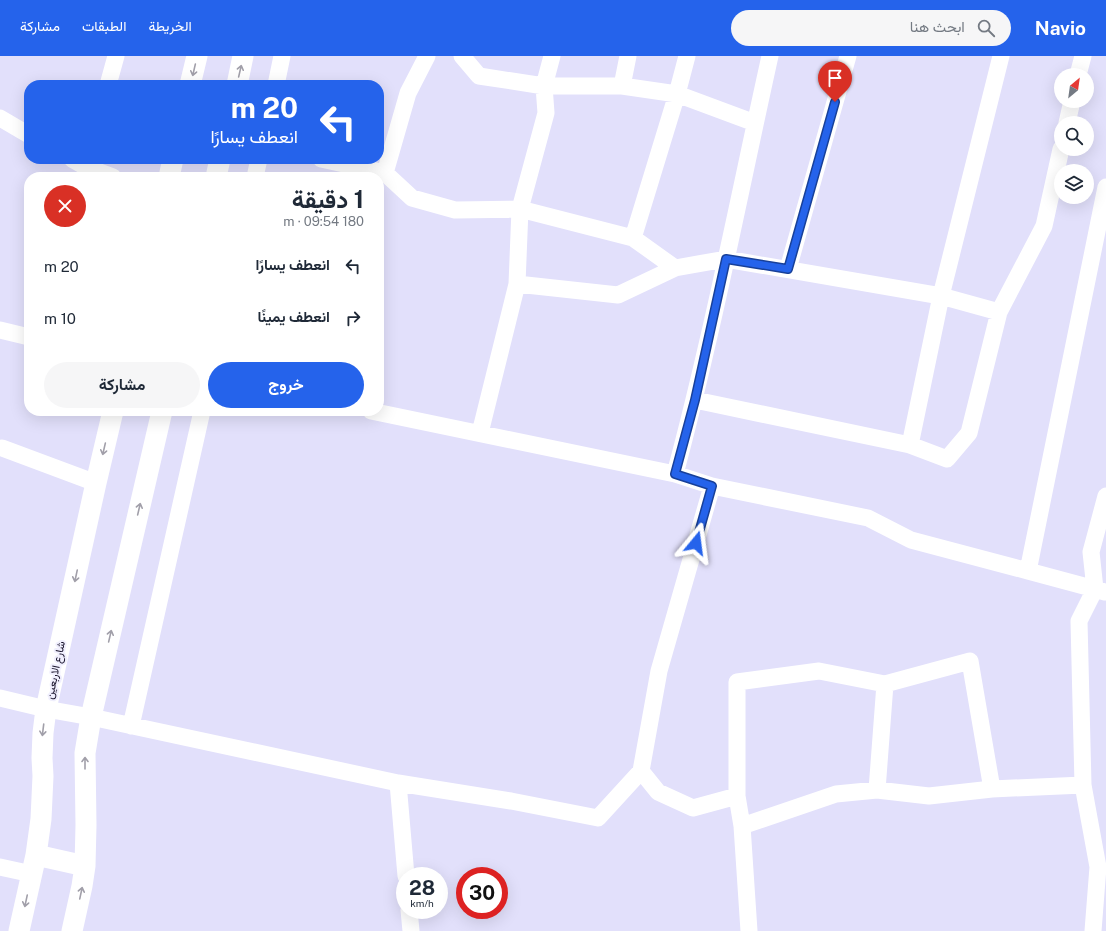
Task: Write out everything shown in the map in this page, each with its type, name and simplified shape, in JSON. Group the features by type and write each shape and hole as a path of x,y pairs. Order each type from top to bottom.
{"street":[{"path":"109,80 116,56"},
{"path":"191,80 197,56"},
{"path":"238,80 243,56"},
{"path":"277,80 282,56"},
{"path":"427,56 408,93 385,173 412,198 455,210 520,208 633,238 675,268"},
{"path":"462,56 479,76 544,86 622,86 677,94 756,123"},
{"path":"480,433 517,284 520,208 546,113 544,86 552,56"},
{"path":"622,86 628,56"},
{"path":"633,238 677,94 687,56"},
{"path":"675,474 695,400 770,56"},
{"path":"788,269 848,56"},
{"path":"910,445 941,296 1001,56"},
{"path":"1080,68 1083,56"},
{"path":"0,118 24,132"},
{"path":"695,400 910,445 947,459 969,433 999,312 1044,226 1059,156"},
{"path":"344,164 380,172"},
{"path":"83,166 99,172"},
{"path":"1028,571 1106,187"},
{"path":"517,284 618,295 675,268 726,259 941,296 999,312"},
{"path":"0,330 24,336"},
{"path":"384,414 675,474 712,486 868,518 911,540 1101,591"},
{"name":"شارع الاربعين","path":"19,931 34,865 41,819 43,733 46,709 112,416"},
{"path":"72,931 85,866 85,753 91,717 161,416"},
{"path":"131,726 201,416"},
{"path":"2,448 96,483"},
{"path":"0,698 398,783 511,801 598,818 641,771 659,671 712,486"},
{"path":"1101,591 1091,552 1106,496"},
{"path":"1093,931 1102,866 1083,785 1079,621 1101,591"},
{"path":"749,931 742,826 737,796 737,682 819,671 885,684 970,661 992,789"},
{"path":"876,790 885,684"},
{"path":"641,771 658,792 693,808 737,796"},
{"path":"398,783 405,867"},
{"path":"742,826 836,794 876,790 929,796 992,789 1083,785"},
{"path":"0,867 34,865 85,866"},
{"path":"410,919 411,931"}],"route":[{"path":"696,543 712,486 675,474 695,400 726,259 788,269 835,102"}]}
